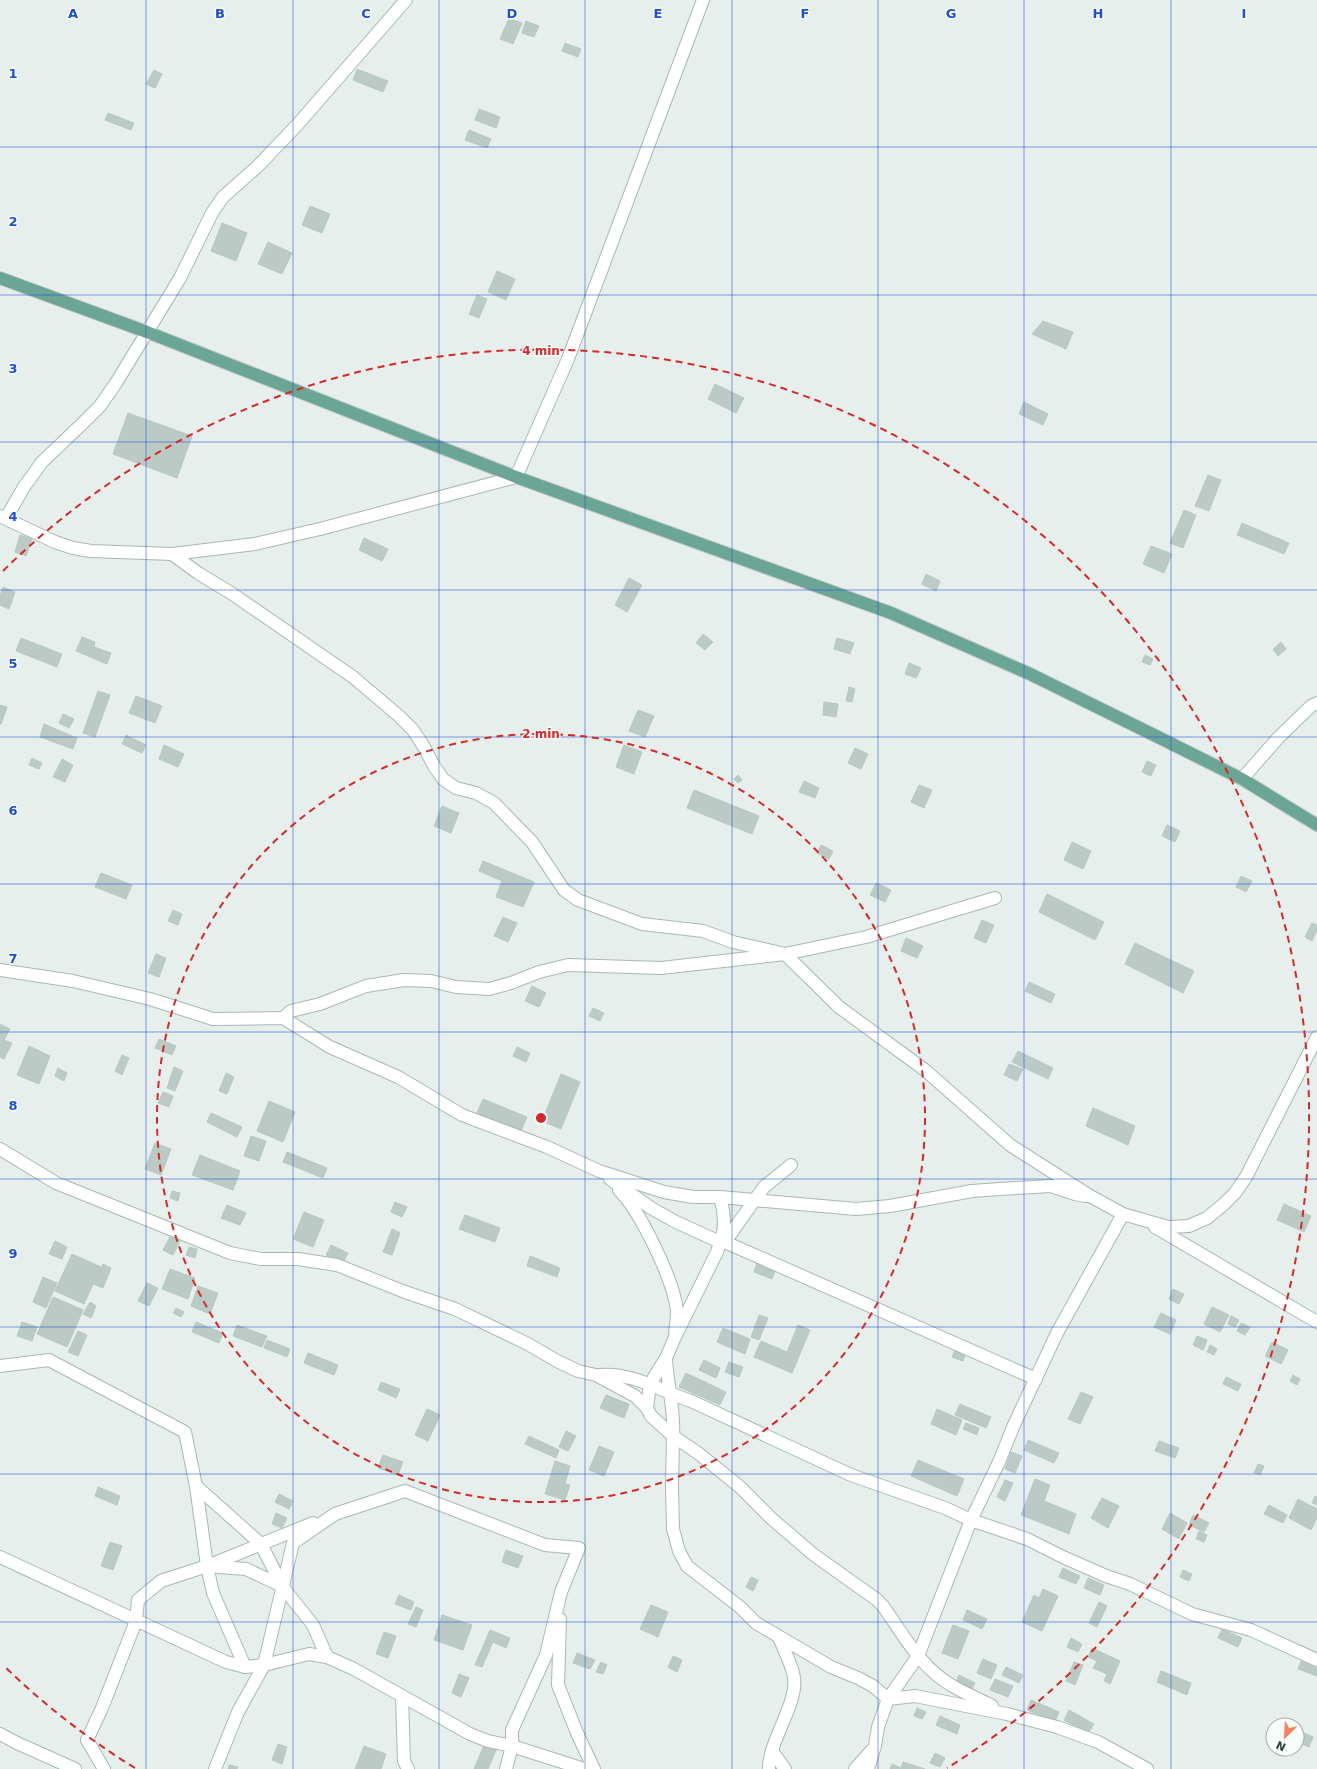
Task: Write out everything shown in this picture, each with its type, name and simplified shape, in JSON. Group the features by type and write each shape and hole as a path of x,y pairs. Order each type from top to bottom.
{"main road":[{"path":"0,278 147,332 516,477 890,613 1030,674 1242,780 1317,825"}],"street":[{"path":"406,0 298,124 258,166 223,197 212,213 180,278 100,406 42,462 3,517 55,542 73,548 90,551 172,554 262,542 320,529 516,477 568,358 703,0"},
{"path":"172,554 198,573 232,593 353,677 399,716 420,741 443,779 456,788 476,793 494,803 532,842 564,890 578,900 642,924 703,931 733,942 785,954 839,1008 925,1070 1010,1145 1090,1196 1123,1214 1147,1223 1168,1228 1189,1226 1207,1218 1235,1193 1246,1177 1317,1038"},
{"path":"1242,780 1278,738 1311,706 1317,703"},
{"path":"283,1018 290,1011 320,1004 366,986 404,980 431,981 456,987 489,989 539,972 568,965 661,968 785,954 866,937 995,898"},
{"path":"0,970 73,981 150,1000 213,1019 283,1018 330,1047 398,1077 462,1115 548,1147 600,1171 664,1192 693,1197 720,1197 832,1208 869,1209 972,1191 1051,1186 1075,1194 1090,1196"},
{"path":"0,1149 56,1183 230,1253 260,1259 298,1259 337,1265 405,1292 455,1309 528,1344 578,1371 596,1375 635,1396 648,1408"},
{"path":"790,1165 764,1187 756,1201 748,1208 717,1252 666,1358 650,1384 648,1408 651,1416 673,1436 698,1453 740,1487 814,1555 876,1599 883,1606 918,1656 950,1685 1007,1714"},
{"path":"600,1171 651,1208 676,1222 1036,1379"},
{"path":"600,1171 622,1193 637,1214 668,1277 677,1312 675,1337"},
{"path":"720,1197 723,1210 724,1242"},
{"path":"868,1769 875,1746 878,1727 888,1699 918,1656 971,1520 1057,1333 1123,1214"},
{"path":"1147,1223 1317,1322"},
{"path":"666,1358 674,1420 672,1487 673,1529 679,1551 688,1566 740,1607 756,1623 831,1667 873,1686 888,1699 915,1696 1007,1714 1057,1727 1098,1742 1147,1769"},
{"path":"0,1366 49,1360 185,1432 196,1486 207,1566 213,1593 245,1667"},
{"path":"596,1375 605,1374 650,1384 670,1394 691,1401 851,1475 945,1508 971,1520 1027,1539 1062,1558 1130,1584 1192,1614 1251,1630 1317,1660"},
{"path":"196,1486 261,1544 282,1586 313,1625 327,1657"},
{"path":"104,1769 87,1740 102,1708 136,1621 138,1600 161,1581 207,1566 335,1514 405,1491 545,1545 579,1548 561,1592 546,1655 512,1730 512,1746 506,1769"},
{"path":"215,1769 238,1712 264,1665 293,1543 335,1514"},
{"path":"0,1557 226,1662 245,1667 264,1665 309,1654 327,1657 354,1669 470,1734 488,1741 512,1746 584,1769"},
{"path":"207,1566 246,1569 282,1586"},
{"path":"561,1592 558,1685 577,1733 594,1769"},
{"path":"768,1769 772,1751 793,1692 794,1678 779,1637"},
{"path":"402,1696 404,1761 408,1769"},
{"path":"0,1734 74,1769"},
{"path":"855,1769 875,1746"},
{"path":"772,1751 785,1769"}],"building":[{"path":"509,18 522,23 513,44 500,39"},
{"path":"526,21 539,26 534,37 522,33"},
{"path":"565,43 581,49 578,57 562,51"},
{"path":"357,69 388,81 383,92 353,80"},
{"path":"154,70 162,74 155,88 146,84"},
{"path":"479,109 500,117 496,128 475,120"},
{"path":"108,113 134,123 131,130 105,120"},
{"path":"469,130 491,139 487,148 465,140"},
{"path":"310,206 330,214 322,233 302,225"},
{"path":"222,223 247,233 236,261 211,251"},
{"path":"268,242 292,253 282,274 258,264"},
{"path":"497,271 515,279 506,300 488,292"},
{"path":"477,295 487,299 479,318 469,314"},
{"path":"1043,321 1073,332 1066,349 1032,334"},
{"path":"715,384 744,398 736,413 708,399"},
{"path":"1024,402 1048,414 1043,425 1019,414"},
{"path":"128,413 192,436 177,478 113,454"},
{"path":"1208,475 1221,480 1209,511 1195,506"},
{"path":"1184,510 1196,515 1183,548 1170,543"},
{"path":"1242,523 1289,543 1284,554 1237,535"},
{"path":"20,535 32,539 26,556 15,552"},
{"path":"364,538 388,549 382,561 359,550"},
{"path":"1151,546 1172,554 1164,573 1143,564"},
{"path":"926,574 940,581 936,591 922,584"},
{"path":"629,578 642,585 627,612 615,605"},
{"path":"3,587 15,592 9,609 0,605 0,596"},
{"path":"703,634 713,642 705,650 696,643"},
{"path":"82,637 95,642 94,647 111,653 107,664 76,651"},
{"path":"21,638 62,654 57,667 16,651"},
{"path":"837,638 854,643 850,654 834,649"},
{"path":"1281,642 1286,649 1278,656 1273,649"},
{"path":"1145,655 1153,659 1150,665 1142,662"},
{"path":"909,663 921,668 916,678 905,674"},
{"path":"849,687 855,689 852,702 846,701"},
{"path":"98,691 110,695 95,737 83,733"},
{"path":"136,696 162,706 155,723 129,713"},
{"path":"824,702 838,704 836,717 823,715"},
{"path":"0,705 7,707 1,724 0,724"},
{"path":"638,710 654,716 645,737 629,731"},
{"path":"63,714 74,719 69,728 59,723"},
{"path":"44,724 77,738 73,749 40,737"},
{"path":"126,735 146,745 142,753 122,744"},
{"path":"164,745 184,754 178,767 159,759"},
{"path":"624,745 642,752 634,774 616,767"},
{"path":"855,748 868,754 861,769 848,763"},
{"path":"32,758 42,763 39,769 29,765"},
{"path":"62,759 73,765 65,782 53,777"},
{"path":"1147,761 1156,765 1151,776 1142,772"},
{"path":"738,775 742,780 738,783 734,779"},
{"path":"804,781 819,788 815,798 799,792"},
{"path":"919,785 932,790 924,808 911,802"},
{"path":"694,790 759,816 752,834 687,808"},
{"path":"442,806 459,813 451,833 434,826"},
{"path":"1167,825 1180,831 1175,842 1162,836"},
{"path":"1072,842 1091,851 1083,869 1064,860"},
{"path":"821,845 833,851 829,859 817,853"},
{"path":"483,861 534,882 523,907 496,897 502,881 479,871"},
{"path":"101,873 132,885 126,899 95,887"},
{"path":"1241,876 1252,881 1246,892 1236,887"},
{"path":"876,883 891,890 885,902 870,895"},
{"path":"1047,894 1104,922 1095,940 1039,912"},
{"path":"173,910 182,914 178,925 168,921"},
{"path":"503,917 517,923 508,942 494,936"},
{"path":"982,920 994,925 986,943 974,938"},
{"path":"1312,923 1317,925 1317,930 1312,941 1305,937"},
{"path":"906,938 923,946 917,958 901,951"},
{"path":"1135,943 1194,971 1183,993 1125,964"},
{"path":"156,954 166,958 159,977 148,973"},
{"path":"1029,982 1055,994 1051,1003 1025,991"},
{"path":"532,986 546,993 539,1007 525,1001"},
{"path":"593,1008 604,1013 600,1021 589,1016"},
{"path":"0,1024 10,1029 4,1040 12,1043 4,1059 0,1057"},
{"path":"159,1039 176,1046 172,1055 155,1048"},
{"path":"29,1046 50,1056 39,1084 17,1075"},
{"path":"517,1047 530,1053 526,1062 513,1056"},
{"path":"1018,1051 1053,1068 1048,1079 1012,1062"},
{"path":"122,1055 129,1058 122,1075 115,1071"},
{"path":"1009,1064 1023,1069 1017,1081 1004,1075"},
{"path":"174,1067 183,1071 175,1091 167,1088"},
{"path":"58,1068 67,1073 64,1081 55,1076"},
{"path":"226,1073 234,1077 227,1094 219,1091"},
{"path":"561,1074 580,1082 561,1129 542,1121"},
{"path":"163,1092 173,1096 169,1107 158,1103"},
{"path":"483,1099 527,1117 521,1131 477,1113"},
{"path":"269,1101 295,1112 283,1142 257,1131"},
{"path":"1093,1108 1135,1126 1128,1145 1086,1126"},
{"path":"211,1113 242,1127 237,1137 207,1122"},
{"path":"251,1136 266,1141 259,1161 244,1156"},
{"path":"155,1143 171,1149 161,1175 145,1169"},
{"path":"287,1152 327,1168 323,1178 283,1162"},
{"path":"200,1155 240,1171 233,1190 192,1175"},
{"path":"172,1191 180,1193 178,1201 170,1198"},
{"path":"395,1202 407,1207 402,1217 391,1212"},
{"path":"1284,1204 1311,1216 1304,1232 1277,1220"},
{"path":"227,1205 246,1213 240,1225 221,1218"},
{"path":"304,1212 324,1220 313,1247 293,1239"},
{"path":"465,1215 500,1228 495,1242 459,1229"},
{"path":"392,1229 400,1233 392,1255 383,1252"},
{"path":"170,1237 180,1241 173,1255 163,1250"},
{"path":"55,1241 67,1247 62,1259 49,1254"},
{"path":"331,1245 348,1253 343,1263 326,1255"},
{"path":"189,1247 197,1249 195,1258 186,1255"},
{"path":"72,1254 101,1267 84,1304 55,1291"},
{"path":"530,1256 560,1268 557,1277 527,1266"},
{"path":"757,1262 776,1269 772,1279 754,1272"},
{"path":"103,1264 111,1268 103,1288 94,1284"},
{"path":"170,1269 195,1278 188,1299 162,1289"},
{"path":"43,1277 57,1283 46,1308 33,1302"},
{"path":"147,1283 158,1288 149,1306 138,1301"},
{"path":"198,1286 218,1293 210,1314 191,1306"},
{"path":"1173,1289 1184,1294 1179,1304 1169,1299"},
{"path":"53,1297 83,1310 67,1347 37,1334"},
{"path":"90,1302 96,1306 91,1318 83,1314"},
{"path":"1212,1307 1229,1315 1220,1332 1204,1324"},
{"path":"176,1308 184,1312 181,1317 173,1313"},
{"path":"1161,1313 1176,1320 1170,1334 1154,1327"},
{"path":"759,1315 768,1318 759,1340 751,1337"},
{"path":"1231,1316 1239,1320 1235,1327 1228,1324"},
{"path":"22,1322 37,1327 32,1341 17,1336"},
{"path":"196,1322 223,1333 219,1343 192,1332"},
{"path":"1241,1323 1250,1327 1245,1335 1237,1331"},
{"path":"237,1325 267,1336 262,1347 233,1336"},
{"path":"798,1325 810,1330 792,1373 754,1357 761,1341 787,1352"},
{"path":"723,1328 750,1339 745,1354 717,1342"},
{"path":"78,1331 87,1335 78,1356 68,1352"},
{"path":"1197,1336 1207,1340 1203,1350 1193,1345"},
{"path":"267,1340 290,1349 287,1357 264,1348"},
{"path":"1272,1342 1288,1350 1281,1364 1265,1356"},
{"path":"1210,1345 1217,1349 1214,1355 1207,1352"},
{"path":"955,1350 966,1353 963,1361 952,1357"},
{"path":"308,1353 338,1365 334,1375 304,1363"},
{"path":"704,1360 720,1368 716,1378 699,1370"},
{"path":"729,1362 743,1367 739,1377 725,1372"},
{"path":"686,1373 726,1392 720,1405 679,1387"},
{"path":"1293,1375 1300,1379 1297,1385 1290,1381"},
{"path":"1226,1377 1241,1384 1238,1391 1223,1384"},
{"path":"381,1382 400,1389 396,1398 378,1390"},
{"path":"1081,1392 1093,1397 1080,1424 1068,1419"},
{"path":"606,1395 629,1404 624,1418 600,1408"},
{"path":"960,1404 991,1417 986,1428 955,1415"},
{"path":"427,1409 440,1415 428,1441 415,1435"},
{"path":"937,1409 962,1420 956,1435 931,1424"},
{"path":"966,1423 979,1428 977,1435 963,1429"},
{"path":"566,1431 576,1436 568,1451 559,1447"},
{"path":"529,1436 559,1450 556,1458 525,1444"},
{"path":"1028,1440 1059,1453 1054,1463 1024,1450"},
{"path":"1159,1441 1179,1448 1175,1458 1155,1451"},
{"path":"599,1446 614,1452 604,1476 589,1470"},
{"path":"1011,1452 1022,1456 1015,1473 1005,1469"},
{"path":"383,1455 403,1462 398,1475 378,1468"},
{"path":"918,1460 964,1479 957,1496 911,1476"},
{"path":"555,1461 570,1466 565,1484 570,1485 565,1500 545,1494"},
{"path":"1258,1464 1264,1466 1260,1475 1254,1473"},
{"path":"1035,1479 1050,1485 1044,1501 1076,1514 1069,1534 1021,1515"},
{"path":"1005,1480 1013,1483 1005,1501 997,1497"},
{"path":"98,1487 120,1496 117,1505 95,1496"},
{"path":"279,1494 293,1501 289,1509 275,1502"},
{"path":"1315,1496 1317,1497 1317,1505 1312,1503"},
{"path":"1102,1498 1119,1506 1108,1528 1091,1518"},
{"path":"1298,1499 1317,1509 1317,1518 1311,1530 1289,1518"},
{"path":"1269,1505 1287,1515 1283,1523 1264,1514"},
{"path":"276,1513 287,1518 282,1528 272,1524"},
{"path":"1170,1513 1187,1523 1179,1539 1162,1529"},
{"path":"1193,1515 1209,1523 1204,1532 1189,1525"},
{"path":"1199,1531 1207,1535 1204,1542 1196,1539"},
{"path":"110,1542 122,1546 113,1570 101,1566"},
{"path":"506,1550 523,1556 518,1568 502,1562"},
{"path":"1063,1568 1080,1576 1076,1584 1059,1577"},
{"path":"1183,1570 1192,1574 1189,1581 1180,1577"},
{"path":"751,1577 758,1580 753,1591 746,1587"},
{"path":"1088,1578 1104,1585 1100,1595 1084,1588"},
{"path":"1043,1589 1058,1596 1042,1631 1022,1622 1034,1595 1039,1598"},
{"path":"399,1595 414,1602 411,1610 395,1604"},
{"path":"1099,1602 1107,1606 1097,1627 1089,1623"},
{"path":"651,1605 668,1612 658,1637 640,1629"},
{"path":"416,1607 423,1610 416,1627 408,1624"},
{"path":"967,1610 987,1619 982,1629 963,1620"},
{"path":"442,1615 472,1625 463,1650 434,1640"},
{"path":"953,1625 969,1631 958,1659 942,1653"},
{"path":"1222,1629 1242,1638 1238,1647 1218,1638"},
{"path":"490,1630 510,1638 506,1648 493,1642 482,1667 475,1665"},
{"path":"384,1632 396,1636 388,1658 376,1654"},
{"path":"1071,1638 1082,1644 1078,1652 1067,1647"},
{"path":"1092,1648 1120,1661 1110,1684 1104,1681 1107,1674 1093,1668 1097,1661 1088,1657"},
{"path":"577,1653 595,1660 590,1669 573,1663"},
{"path":"673,1656 682,1660 677,1672 668,1667"},
{"path":"983,1659 997,1665 991,1679 977,1673"},
{"path":"1302,1659 1317,1665 1317,1676 1298,1669"},
{"path":"601,1662 607,1665 603,1674 596,1672"},
{"path":"1074,1662 1083,1665 1075,1685 1066,1681"},
{"path":"1006,1667 1023,1675 1019,1683 1002,1675"},
{"path":"1161,1671 1191,1683 1187,1695 1157,1682"},
{"path":"459,1674 469,1678 461,1697 452,1693"},
{"path":"959,1675 975,1683 971,1691 955,1684"},
{"path":"995,1679 1013,1686 1008,1697 990,1690"},
{"path":"1031,1700 1059,1712 1055,1721 1027,1710"},
{"path":"917,1708 926,1712 922,1719 914,1716"},
{"path":"1069,1710 1094,1724 1088,1733 1064,1720"},
{"path":"940,1716 960,1725 957,1734 936,1725"},
{"path":"1305,1734 1313,1737 1309,1747 1305,1745"},
{"path":"485,1743 497,1748 488,1769 474,1769"},
{"path":"278,1744 287,1747 282,1764 272,1760"},
{"path":"364,1746 386,1754 381,1769 355,1769"},
{"path":"935,1753 945,1758 940,1767 930,1763"},
{"path":"903,1762 925,1769 890,1769 892,1764 901,1768"},
{"path":"229,1765 238,1767 237,1769 228,1769"}]}
